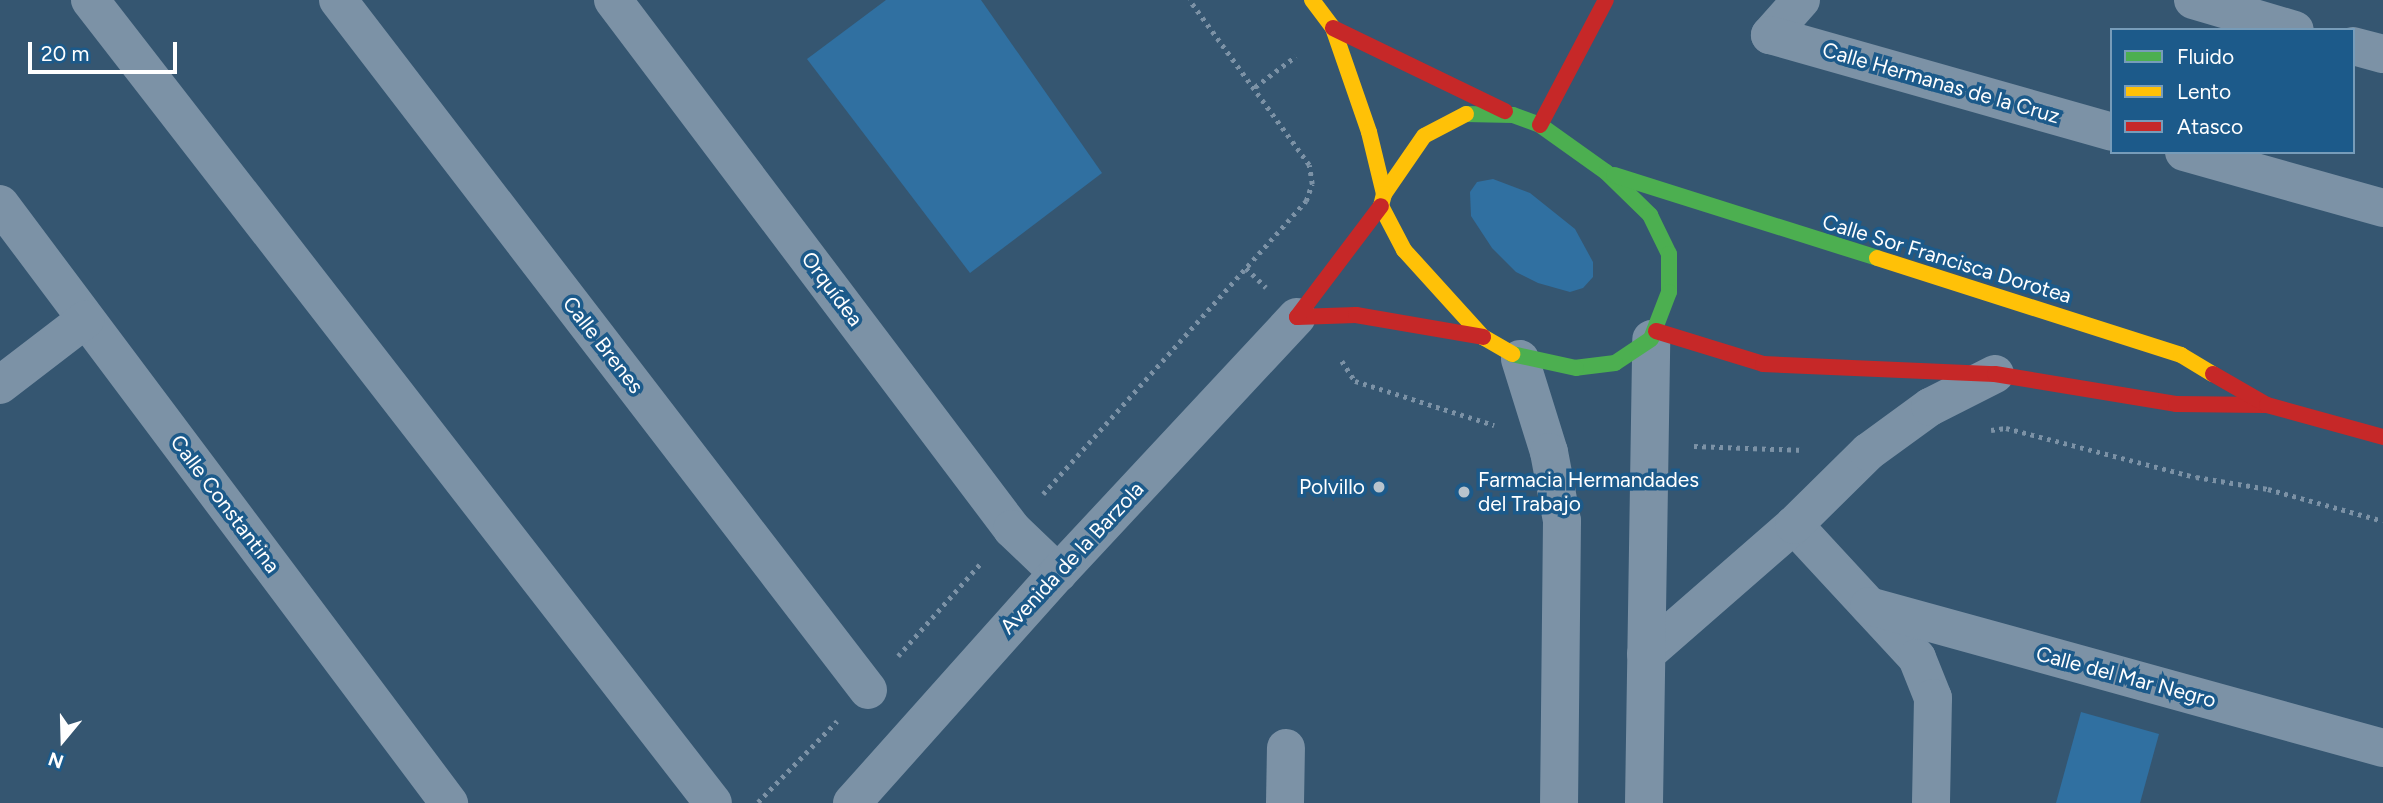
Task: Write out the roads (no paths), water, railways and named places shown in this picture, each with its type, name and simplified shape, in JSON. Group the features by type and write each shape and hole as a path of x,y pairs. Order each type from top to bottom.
{"main road":[{"path":"1312,0 1334,28 1369,132 1382,200 1404,250 1483,337 1520,359 1576,368 1615,363 1653,335 1669,292 1669,254 1650,215 1605,172 1539,125 1334,28"},
{"path":"1539,125 1606,0"},
{"name":"Avenida de la Barzola","path":"1297,317 1382,200 1406,157 1437,127 1466,114 1513,115"},
{"name":"Calle Sor Francisca Dorotea","path":"1605,172 2181,355 2267,405 2383,437"},
{"path":"1297,317 1356,315 1483,337"},
{"name":"Calle Sor Francisca Dorotea","path":"1653,335 1763,364 1995,374 2176,404 2267,405"}],"street":[{"path":"90,0 713,803"},
{"name":"Calle Brenes","path":"338,0 867,690"},
{"name":"Orquídea","path":"613,0 1012,529 1058,572"},
{"name":"Calle Hermanas de la Cruz","path":"1801,0 1770,35 2110,131"},
{"path":"2193,0 2275,20"},
{"path":"2355,47 2383,54"},
{"path":"2199,154 2229,158 2383,208"},
{"name":"Calle Constantina","path":"0,204 449,803"},
{"name":"Avenida de la Barzola","path":"852,803 1058,572 1297,317"},
{"path":"0,385 86,319"},
{"path":"1644,803 1653,335"},
{"path":"1520,359 1549,452 1562,521 1559,803"},
{"path":"1646,654 1794,525 1868,452 1930,407 1995,374"},
{"path":"1794,525 1917,657 1933,698 1931,803"},
{"name":"Calle del Mar Negro","path":"1869,606 2383,748"},
{"path":"1285,803 1286,748"}],"place":[{"name":"Polvillo","path":"1379,487"},
{"name":"Farmacia Hermandades del Trabajo","path":"1464,492"}]}
